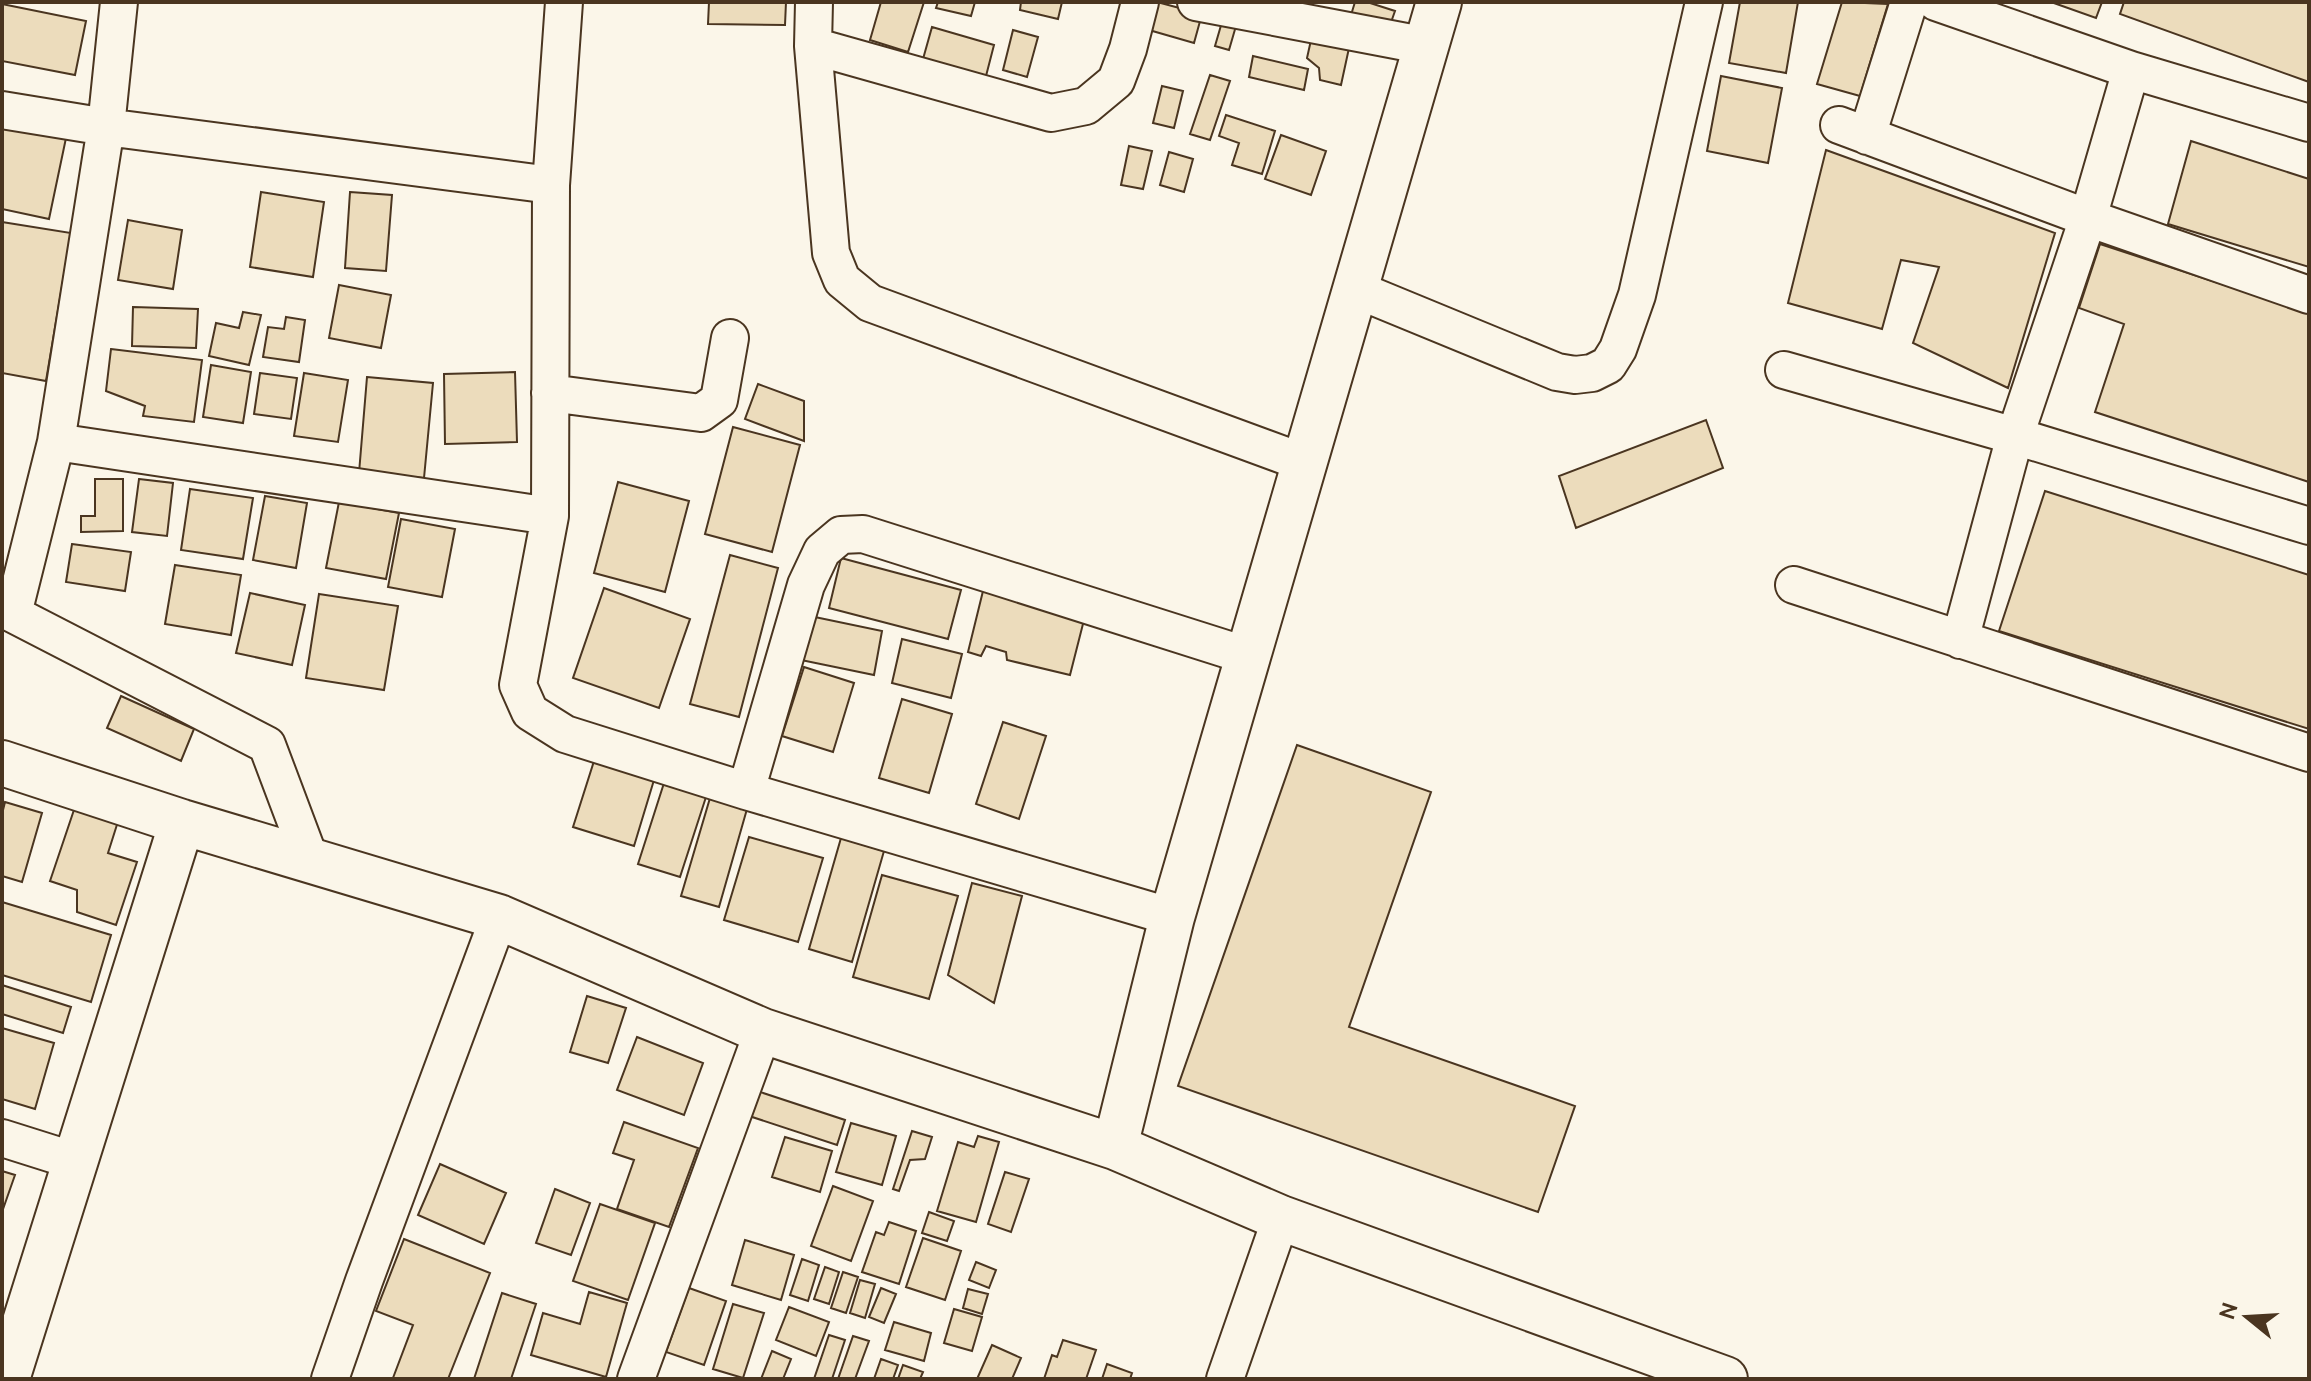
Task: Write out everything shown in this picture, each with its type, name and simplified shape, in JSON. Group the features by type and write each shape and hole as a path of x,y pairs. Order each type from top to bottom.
{"street":[{"path":"119,2 106,127 56,442 8,612 267,745 311,862"},
{"path":"564,2 551,185 550,516 518,685 530,712 565,734 1172,917"},
{"path":"814,2 813,46 831,253 842,280 870,303 1305,463"},
{"path":"813,46 1051,113 1086,106 1116,81 1140,2"},
{"path":"1196,2 1427,46"},
{"path":"1115,1147 1172,917 1439,2"},
{"path":"1355,289 1557,372 1575,375 1592,373 1608,365 1618,349 1637,295 1704,2"},
{"path":"1909,2 1853,131 2309,295"},
{"path":"1936,2 2131,70 2309,123"},
{"path":"1960,640 2015,436 2088,218 2131,70"},
{"path":"2,110 106,127 551,185"},
{"path":"550,393 701,413 719,400 730,338"},
{"path":"1784,370 2015,436 2309,526"},
{"path":"56,442 550,516"},
{"path":"746,791 806,585 822,551 841,535 863,534 1248,656"},
{"path":"1794,585 2309,753"},
{"path":"2,763 311,862 499,917 763,1031 1115,1147 1281,1218 1725,1379"},
{"path":"7,1379 182,822"},
{"path":"330,1379 499,917"},
{"path":"636,1379 763,1031"},
{"path":"2,1138 75,1161"},
{"path":"1225,1379 1281,1218"}],"building":[{"path":"709,2 786,2 785,25 708,24"},
{"path":"881,2 924,2 908,52 870,40"},
{"path":"938,2 975,2 971,16 936,8"},
{"path":"1021,2 1062,2 1058,19 1020,10"},
{"path":"1157,2 1202,14 1194,43 1149,30"},
{"path":"1355,2 1367,2 1395,11 1389,28 1351,15"},
{"path":"1740,2 1798,2 1786,73 1729,63"},
{"path":"1842,2 1888,4 1860,96 1817,84"},
{"path":"2051,2 2102,2 2096,18"},
{"path":"2124,2 2309,2 2309,82 2120,14"},
{"path":"2,4 86,21 75,75 2,61"},
{"path":"1224,15 1238,19 1229,50 1215,46"},
{"path":"932,27 994,45 986,76 923,59"},
{"path":"1013,30 1038,37 1027,77 1003,70"},
{"path":"1311,40 1349,48 1341,85 1320,80 1319,68 1307,58"},
{"path":"1253,56 1308,69 1304,90 1249,77"},
{"path":"1210,75 1230,81 1210,140 1190,134"},
{"path":"1721,76 1782,88 1768,163 1707,151"},
{"path":"1162,86 1183,91 1174,128 1153,123"},
{"path":"1226,115 1275,131 1262,174 1232,165 1239,143 1219,136"},
{"path":"2,125 66,138 49,219 2,209"},
{"path":"1281,135 1326,151 1311,195 1265,179"},
{"path":"2191,141 2309,179 2309,267 2168,224"},
{"path":"1129,146 1152,151 1143,189 1121,185"},
{"path":"1826,150 2055,233 2008,388 1913,343 1939,267 1901,260 1882,329 1788,303"},
{"path":"1169,152 1193,159 1184,192 1160,185"},
{"path":"261,192 324,202 313,277 250,267"},
{"path":"350,192 392,195 386,271 345,268"},
{"path":"128,220 182,230 173,289 118,280"},
{"path":"2,222 71,233 46,381 2,373"},
{"path":"2100,244 2309,313 2309,482 2095,412 2124,324 2079,308"},
{"path":"339,285 391,295 381,348 329,338"},
{"path":"133,307 198,309 196,348 132,346"},
{"path":"243,312 261,315 249,365 209,356 216,323 239,328"},
{"path":"286,317 305,320 299,362 263,357 268,327 284,329"},
{"path":"111,349 202,360 194,422 143,416 145,406 106,391"},
{"path":"211,365 251,372 243,423 203,417"},
{"path":"515,372 517,442 445,444 444,374"},
{"path":"260,373 297,378 291,419 254,414"},
{"path":"304,373 348,380 338,442 294,436"},
{"path":"367,377 433,383 424,478 359,473"},
{"path":"758,384 804,401 804,441 745,419"},
{"path":"1706,420 1723,468 1576,528 1559,476"},
{"path":"733,427 800,445 772,552 705,534"},
{"path":"95,479 123,479 123,531 81,532 81,516 95,516"},
{"path":"139,479 173,483 167,536 132,532"},
{"path":"618,482 689,501 665,592 594,573"},
{"path":"190,489 253,498 243,559 181,550"},
{"path":"2045,491 2309,575 2309,729 1999,631"},
{"path":"265,496 307,503 296,568 253,560"},
{"path":"339,502 399,513 386,579 326,568"},
{"path":"401,519 455,529 442,597 388,587"},
{"path":"72,544 131,552 125,591 66,582"},
{"path":"730,555 778,568 739,717 690,704"},
{"path":"841,558 961,590 948,639 829,608"},
{"path":"175,565 241,575 231,635 165,624"},
{"path":"604,588 690,619 659,708 573,678"},
{"path":"983,591 1085,616 1070,675 1007,660 1006,652 986,646 981,656 968,652"},
{"path":"250,593 305,605 292,665 236,653"},
{"path":"319,594 398,606 384,690 306,678"},
{"path":"810,616 882,631 874,675 801,660"},
{"path":"902,639 962,654 951,698 892,683"},
{"path":"804,667 854,683 833,752 782,736"},
{"path":"121,696 194,729 181,761 107,728"},
{"path":"902,699 952,714 929,793 879,778"},
{"path":"1003,722 1046,736 1019,819 976,804"},
{"path":"1297,745 1431,792 1349,1027 1575,1106 1538,1212 1178,1086"},
{"path":"594,761 654,780 634,846 573,827"},
{"path":"664,783 706,797 680,877 638,864"},
{"path":"78,798 121,812 108,853 137,862 116,925 77,912 77,890 50,881"},
{"path":"710,798 747,809 719,907 681,896"},
{"path":"5,802 42,813 22,882 2,876 2,814"},
{"path":"749,837 823,858 798,942 724,920"},
{"path":"841,838 884,851 852,962 809,949"},
{"path":"882,875 958,896 929,999 853,977"},
{"path":"972,883 1022,896 994,1003 948,975"},
{"path":"2,902 111,935 91,1002 2,975"},
{"path":"2,985 71,1007 63,1033 2,1014"},
{"path":"587,996 626,1008 608,1063 570,1052"},
{"path":"2,1028 54,1043 35,1109 2,1099"},
{"path":"637,1037 703,1063 684,1115 617,1090"},
{"path":"748,1088 845,1120 837,1145 740,1113"},
{"path":"624,1122 698,1148 669,1227 617,1209 634,1160 613,1153"},
{"path":"851,1123 896,1136 882,1185 836,1172"},
{"path":"912,1131 932,1137 925,1159 910,1160 899,1191 893,1189"},
{"path":"978,1136 999,1142 976,1222 937,1211 958,1142 974,1147"},
{"path":"785,1137 832,1151 820,1192 772,1177"},
{"path":"440,1164 506,1193 484,1244 418,1215"},
{"path":"2,1171 15,1175 2,1212"},
{"path":"1005,1172 1029,1179 1011,1232 988,1224"},
{"path":"833,1186 873,1201 851,1261 811,1246"},
{"path":"555,1189 590,1203 571,1255 536,1243"},
{"path":"600,1204 655,1223 628,1300 573,1281"},
{"path":"929,1212 954,1221 947,1241 922,1233"},
{"path":"889,1222 916,1231 899,1284 862,1272 876,1232 884,1235"},
{"path":"923,1238 961,1251 945,1300 906,1287"},
{"path":"404,1239 490,1273 448,1379 393,1378 413,1325 376,1311"},
{"path":"745,1240 794,1255 781,1300 732,1285"},
{"path":"802,1259 819,1265 808,1301 790,1295"},
{"path":"976,1262 996,1270 989,1288 969,1280"},
{"path":"825,1267 839,1272 829,1304 814,1299"},
{"path":"843,1272 858,1277 846,1313 831,1308"},
{"path":"860,1280 875,1284 865,1318 850,1313"},
{"path":"689,1288 726,1301 704,1365 666,1352"},
{"path":"881,1288 896,1294 884,1323 869,1317"},
{"path":"968,1289 988,1294 982,1314 963,1308"},
{"path":"589,1292 627,1303 606,1377 531,1355 543,1313 580,1324"},
{"path":"502,1293 536,1304 511,1379 474,1379"},
{"path":"733,1304 764,1313 743,1378 713,1369"},
{"path":"789,1307 829,1322 816,1356 776,1340"},
{"path":"954,1309 982,1317 972,1351 944,1343"},
{"path":"894,1322 931,1333 924,1361 885,1350"},
{"path":"829,1335 845,1340 832,1379 814,1379"},
{"path":"853,1336 869,1341 855,1379 838,1379"},
{"path":"1063,1340 1096,1350 1086,1379 1044,1379 1052,1355 1057,1357"},
{"path":"992,1345 1021,1358 1012,1379 977,1379"},
{"path":"772,1351 791,1359 783,1379 761,1379"},
{"path":"881,1359 898,1365 893,1379 874,1379"},
{"path":"1107,1364 1132,1373 1130,1379 1102,1379"},
{"path":"903,1365 923,1372 920,1379 898,1379"}]}
